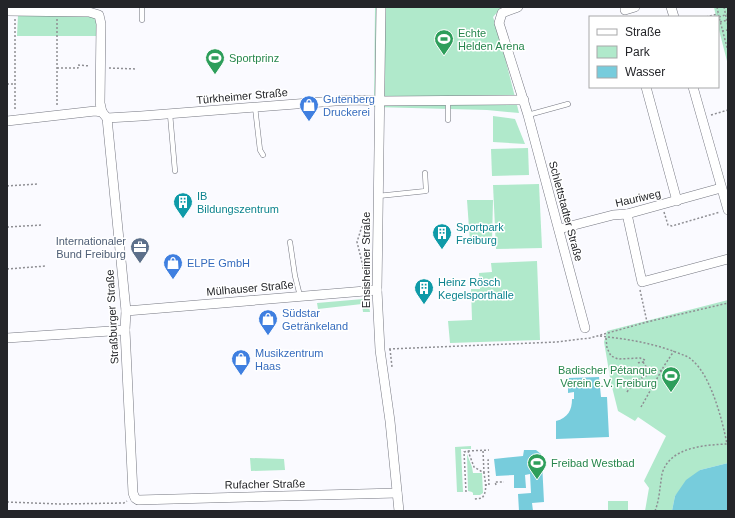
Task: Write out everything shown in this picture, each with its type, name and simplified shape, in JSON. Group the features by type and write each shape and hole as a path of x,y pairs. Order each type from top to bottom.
{"street":[{"name":"Ensisheimer Straße","path":"380,7 378,196 373,290 390,421 399,511"},
{"name":"Schlettstadter Straße","path":"518,7 502,13 499,23 524,100 585,328"},
{"path":"625,11 635,7"},
{"path":"11,11 57,12"},
{"name":"Straßburger Straße","path":"57,12 89,12 99,15 101,24 100,103 104,115 126,311 125,330 133,492 135,498"},
{"name":"Hauriweg","path":"559,229 677,201 646,88"},
{"path":"693,88 728,210"},
{"path":"380,101 524,100"},
{"name":"Türkheimer Straße","path":"11,120 94,111 104,115 170,114 335,101 380,101"},
{"path":"677,201 721,188"},
{"path":"627,214 642,282 728,259"},
{"name":"Mülhauser Straße","path":"126,311 373,290"},
{"path":"7,338 125,330"},
{"name":"Rufacher Straße","path":"135,498 138,500 398,493"}],"lane":[{"path":"142,7 142,20"},
{"path":"448,101 448,120"},
{"path":"528,115 568,104"},
{"path":"255,107 260,150 263,155"},
{"path":"170,114 175,171"},
{"path":"378,196 426,191 425,173"},
{"path":"290,242 295,276 300,296"}],"path":[{"path":"710,16 718,14 717,7"},
{"path":"724,7 728,25"},
{"path":"11,11 15,84 11,120"},
{"path":"57,12 57,116"},
{"path":"719,17 728,14"},
{"path":"727,20 720,22 728,51"},
{"path":"722,31 728,30"},
{"path":"57,68 78,68 78,66 90,66"},
{"path":"101,68 137,69"},
{"path":"7,84 15,84"},
{"path":"702,118 728,110"},
{"path":"7,186 38,184"},
{"path":"662,205 668,225 672,226 728,210"},
{"path":"7,227 42,225"},
{"path":"362,226 357,242 373,290"},
{"path":"7,269 46,266"},
{"path":"642,282 640,291 647,322"},
{"path":"390,349 556,342 590,338 647,322 728,303"},
{"path":"598,336 656,345 691,358 700,368 707,380 723,422 727,444 701,446 688,449 676,455 667,464 663,473 655,511"},
{"path":"606,337 607,348 611,356 618,359 640,358 644,360 643,362 651,374"},
{"path":"641,407 674,351"},
{"path":"636,363 643,362"},
{"path":"627,392 640,378 662,370"},
{"path":"466,492 464,452 489,450"},
{"path":"468,451 474,466 484,473"},
{"path":"474,499 479,499 484,496 486,490 483,451"},
{"path":"485,485 489,485 489,460"},
{"path":"496,485 495,482 504,482"},
{"path":"7,502 60,504 124,503 135,498"}],"green space":[{"path":"375,7 502,7 493,17 500,38 519,113 487,110 374,107"},
{"path":"714,7 728,7 728,65 719,30 719,16 716,16"},
{"path":"18,15 89,15 96,21 98,26 98,36 17,36"},
{"path":"493,116 515,119 525,144 493,142"},
{"path":"528,148 529,175 492,176 491,149"},
{"path":"539,184 542,248 496,249 493,185"},
{"path":"467,200 493,200 492,241 470,242"},
{"path":"537,261 540,340 450,343 448,321 472,320 471,289 480,289 479,273 492,272 491,263"},
{"path":"363,299 368,302 370,312 363,312 362,304 318,309 317,303"},
{"path":"728,300 728,463 700,470 675,496 672,511 645,511 649,488 644,481 666,436 638,417 635,421 618,411 611,383 604,342 607,331"},
{"path":"471,446 471,449 461,449 463,492 457,492 455,447"},
{"path":"467,454 473,473 482,473 483,493 480,495 473,495 472,492 468,491"},
{"path":"250,458 284,459 285,470 251,471"},
{"path":"608,501 628,501 628,511 608,511"}],"water":[{"path":"599,377 601,397 607,397 609,437 556,439 556,421 566,416 570,410 572,399 574,399 574,392 568,393 568,378"},
{"name":"Freibad Westbad","path":"524,450 536,450 541,454 539,462 542,462 544,502 532,503 533,511 519,511 518,494 531,493 530,474 525,475 526,488 514,488 514,475 496,476 494,459 523,456"},
{"path":"728,463 728,511 672,511 675,496 686,480 700,470"}],"place":[{"name":"Echte Helden Arena","path":"444,56"},
{"name":"Sportprinz","path":"215,75"},
{"name":"Gutenberg Druckerei","path":"309,122"},
{"name":"IB Bildungszentrum","path":"183,219"},
{"name":"Sportpark Freiburg","path":"442,250"},
{"name":"Internationaler Bund Freiburg","path":"140,264"},
{"name":"ELPE GmbH","path":"173,280"},
{"name":"Heinz Rösch Kegelsporthalle","path":"424,305"},
{"name":"Südstar Getränkeland","path":"268,336"},
{"name":"Musikzentrum Haas","path":"241,376"},
{"name":"Badischer Pétanque Verein e.V. Freiburg","path":"671,393"},
{"name":"Freibad Westbad","path":"537,480"}]}
